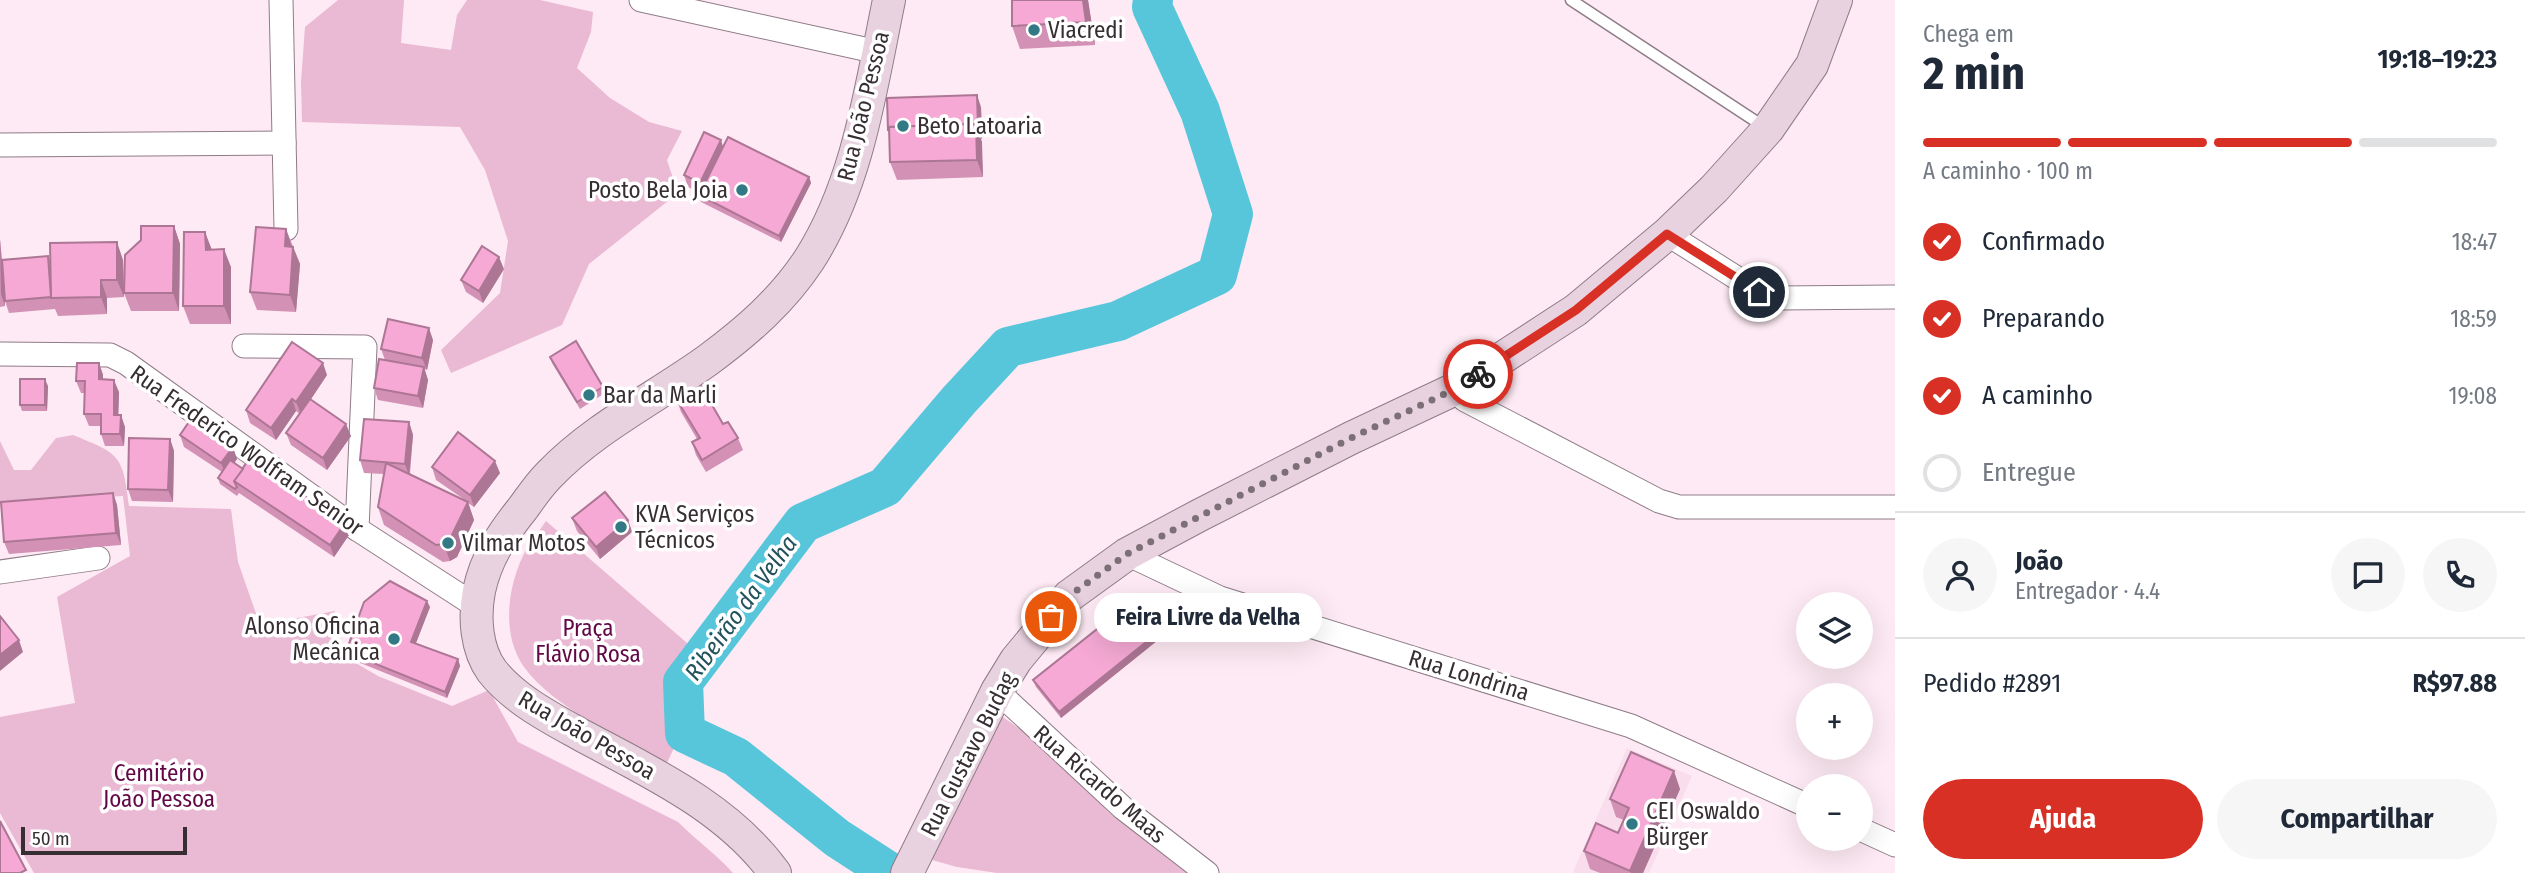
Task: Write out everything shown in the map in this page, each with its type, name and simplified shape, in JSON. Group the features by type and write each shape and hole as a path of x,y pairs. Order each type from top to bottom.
{"street":[{"path":"281,0 286,229"},
{"path":"641,0 878,52"},
{"name":"Rua João Pessoa","path":"775,873 729,823 676,786 513,694 490,668 478,638 476,606 483,574 499,537 549,475 590,441 708,359 775,305 809,259 838,204 857,148 889,0"},
{"name":"Rua Gustavo Budag","path":"906,873 997,691 1016,660 1069,596 1127,554 1351,438 1453,390 1576,310 1667,234 1714,189 1768,129 1811,65 1836,0"},
{"path":"0,145 284,143"},
{"path":"1667,234 1759,292 1774,298 1895,297"},
{"path":"244,346 365,347 357,528"},
{"name":"Rua Frederico Wolfram Senior","path":"0,354 110,355 126,363 357,528 476,606"},
{"path":"1453,390 1465,400 1659,501 1679,507 1895,507"},
{"name":"Rua Londrina","path":"1127,554 1220,598 1631,726 1796,801"},
{"path":"0,572 98,558"},
{"name":"Rua Ricardo Maas","path":"997,691 1123,808 1207,873"},
{"path":"1873,835 1895,845"}],"lane":[{"path":"1571,0 1768,129"}],"shaded area":[{"name":"CEI Oswaldo Bürger","path":"1627,748 1692,776 1649,873 1575,873 1573,872"}],"green space":[{"path":"338,0 404,0 401,43 451,50 457,15 467,0 540,0 593,12 591,32 577,68 610,98 649,122 682,131 667,160 678,193 589,264 562,325 451,373 441,350 500,293 508,241 485,170 460,127 302,122 301,82 305,27"},
{"name":"Cemitério João Pessoa","path":"73,435 101,447 116,458 124,476 129,506 231,509 238,562 260,625 335,611 330,648 378,676 452,706 489,690 518,742 678,822 733,873 34,873 0,813 0,717 75,703 57,597 130,556 123,496 0,503 0,441 14,470 31,470 56,438"},
{"name":"Praça Flávio Rosa","path":"546,521 687,643 669,700 673,724 679,737 667,763 570,709 537,682 516,654 509,623 511,592 520,561"},
{"path":"1000,715 1045,747 1076,775 1108,812 1189,873 997,873 932,860 964,781"}],"building":[{"path":"1012,0 1083,0 1086,22 1012,26"},
{"path":"977,95 978,127 976,124 889,127 888,130 887,98"},
{"path":"976,124 977,160 890,162 889,127"},
{"path":"704,132 721,140 700,183 684,175"},
{"path":"728,137 809,177 779,236 699,195"},
{"path":"141,226 174,226 173,293 124,293 125,255 141,240"},
{"path":"256,227 286,229 285,246 293,247 290,295 250,292"},
{"path":"184,232 205,232 206,250 224,249 224,306 183,306"},
{"path":"117,242 117,280 101,280 101,297 51,298 50,243"},
{"path":"482,246 499,257 479,291 461,280"},
{"path":"48,256 51,297 5,301 2,260"},
{"path":"388,319 429,328 422,358 381,349"},
{"path":"576,341 603,387 577,402 550,357"},
{"path":"292,342 323,363 296,402 292,399 271,428 246,410"},
{"path":"379,359 424,367 418,396 374,388"},
{"path":"77,363 99,363 99,379 114,380 114,415 121,415 120,434 101,434 101,414 84,414 85,381 76,381"},
{"path":"20,379 45,379 45,405 20,405"},
{"path":"701,386 723,424 728,422 738,438 702,460 692,442 700,438 677,400"},
{"path":"310,399 346,424 323,458 286,433"},
{"path":"191,419 233,447 221,463 180,435"},
{"path":"364,419 409,422 405,464 360,460"},
{"path":"458,432 495,461 470,495 432,467"},
{"path":"129,438 170,439 168,490 128,489"},
{"path":"249,459 345,523 330,545 234,481"},
{"path":"230,460 243,469 234,481 237,487 235,489 218,478"},
{"path":"386,463 468,502 450,539 444,544 436,545 378,507"},
{"path":"605,492 628,520 596,547 572,518"},
{"path":"113,493 116,533 4,542 1,502"},
{"path":"390,581 427,601 411,642 458,659 445,692 346,652 364,602"},
{"path":"1140,595 1166,626 1059,712 1033,680"},
{"path":"0,616 19,640 0,655"},
{"path":"1631,752 1674,771 1630,871 1584,851 1596,823 1618,833 1629,808 1610,799"},
{"path":"0,821 26,870 20,873 0,873"}],"waterway":[{"name":"Ribeirão da Velha","path":"891,873 837,838 736,757 685,733 683,682 803,523 885,487 1008,347 1118,321 1217,275 1233,214 1200,111 1152,7 1153,0"}],"way so far":[{"path":"1051,617 1069,596 1127,554 1351,438 1453,390 1478,374"}],"place":[{"name":"Viacredi","path":"1034,30"},
{"name":"Beto Latoaria","path":"903,126"},
{"name":"Posto Bela Joia","path":"742,190"},
{"name":"Bar da Marli","path":"589,395"},
{"name":"KVA Serviços Técnicos","path":"621,527"},
{"name":"Vilmar Motos","path":"448,543"},
{"name":"Feira Livre da Velha","path":"1051,617"},
{"name":"Alonso Oficina Mecânica","path":"394,639"},
{"name":"CEI Oswaldo Bürger","path":"1632,824"}],"route":[{"path":"1478,374 1576,310 1667,234 1759,292"}]}
